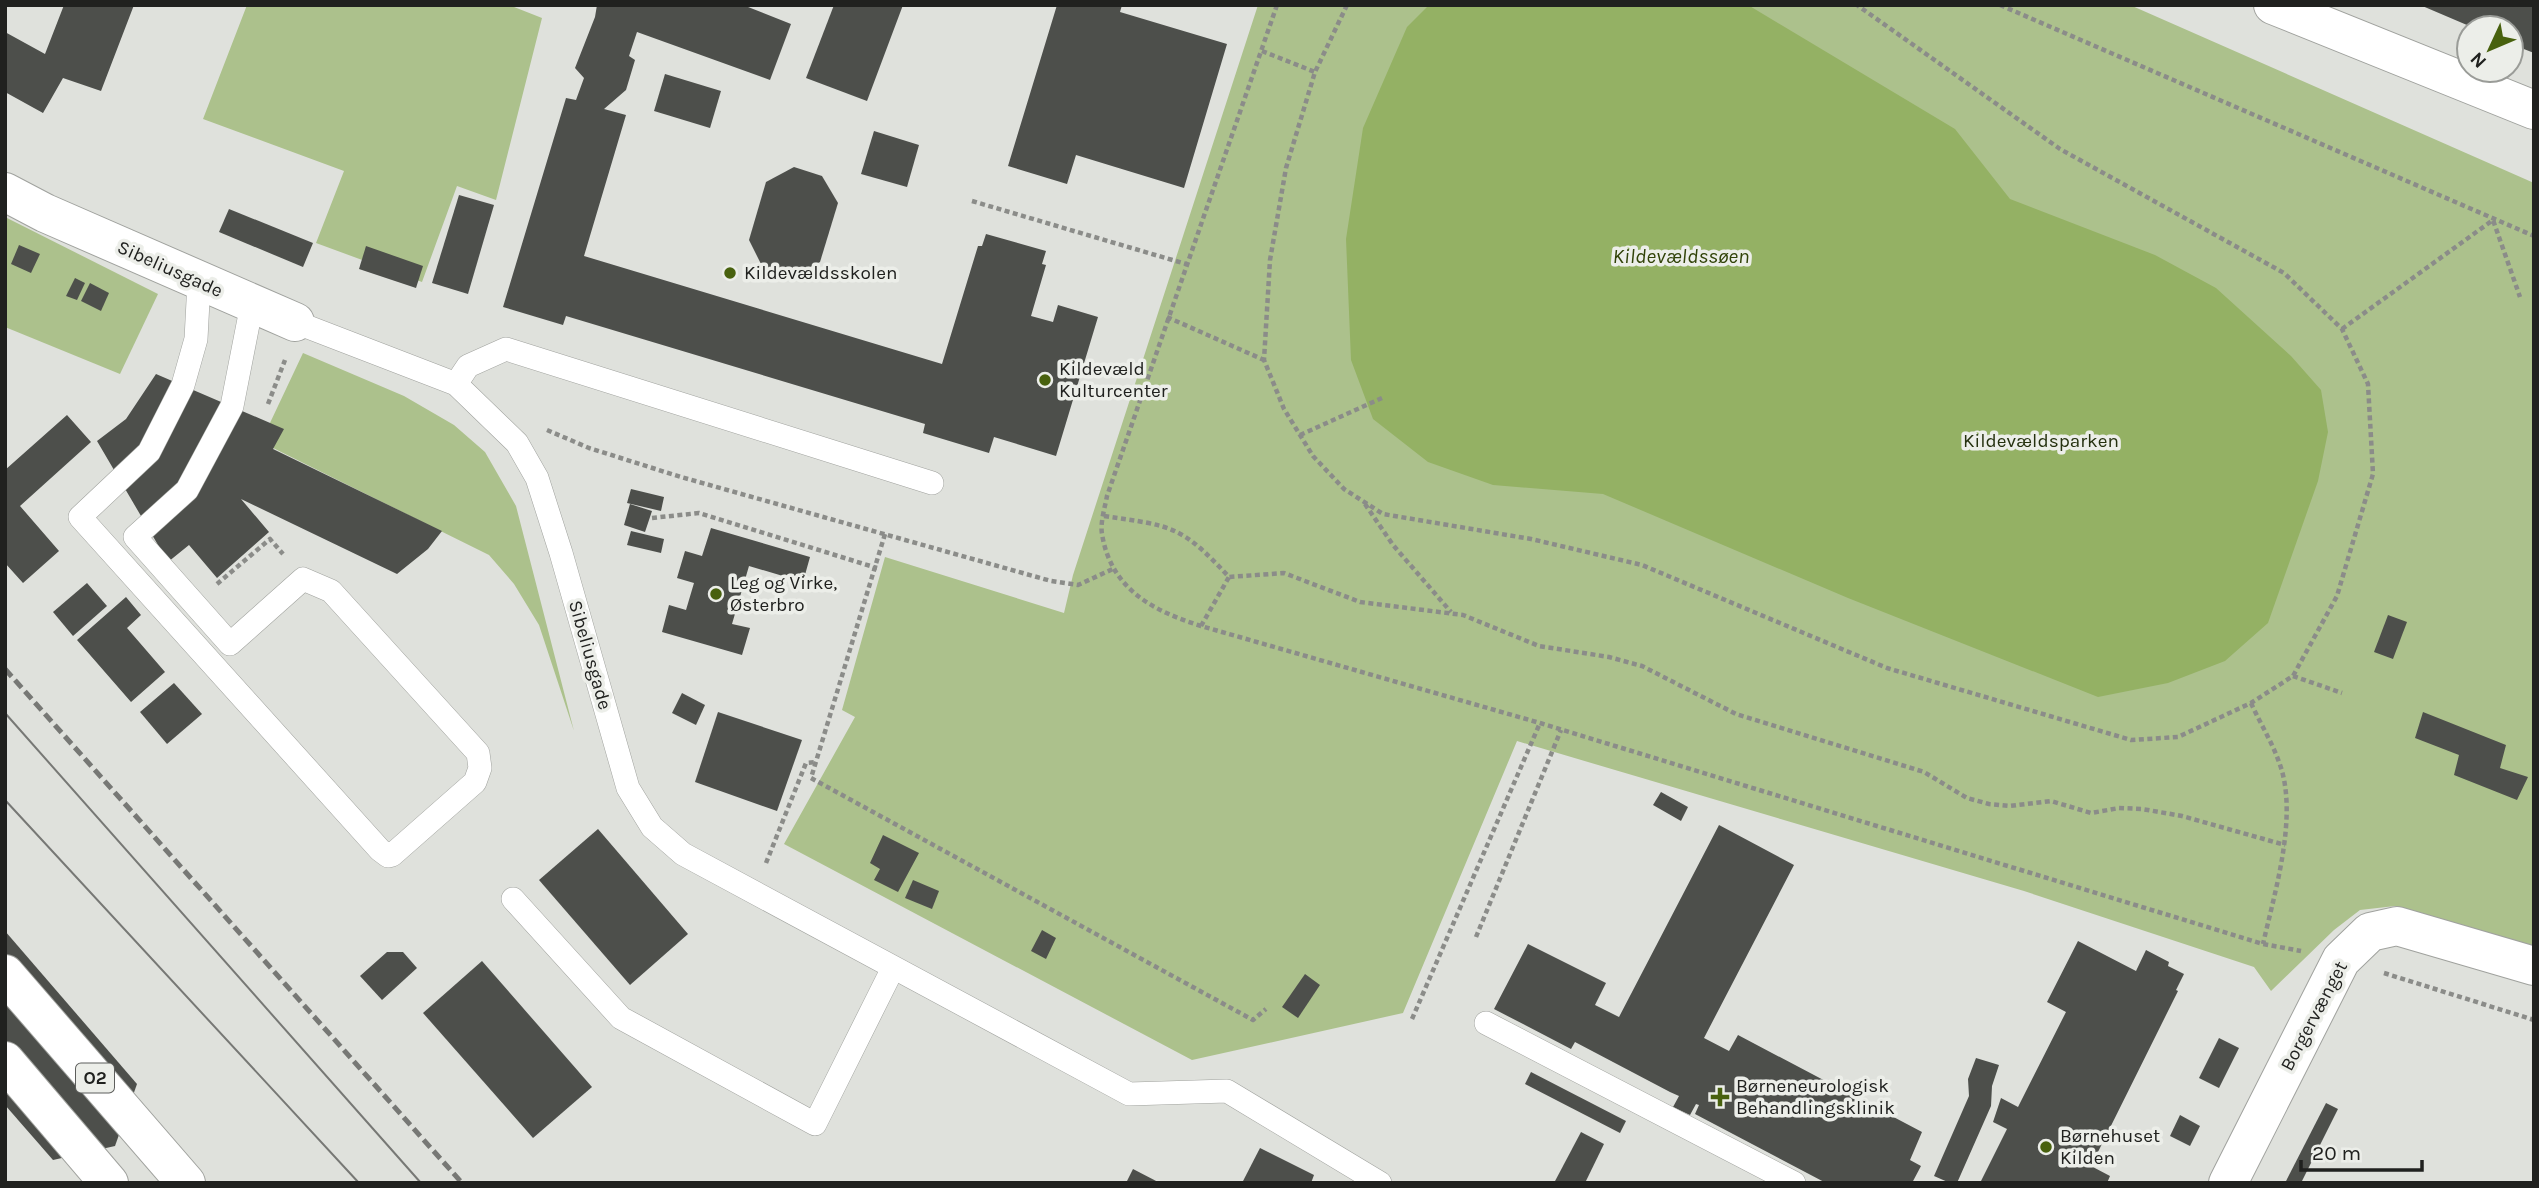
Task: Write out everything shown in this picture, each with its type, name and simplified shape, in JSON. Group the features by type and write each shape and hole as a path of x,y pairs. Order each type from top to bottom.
{"main road":[{"path":"2273,5 2312,13 2534,110"},
{"name":"Sibeliusgade","path":"5,192 45,213 295,322"},
{"name":"Borgervænget","path":"2228,1183 2340,960 2370,932 2397,926 2534,966"},
{"name":"O2","path":"5,974 186,1183"},
{"path":"5,1062 109,1183"}],"lane":[{"path":"199,282 196,339 183,385 149,452 80,517 224,677 388,856 398,851 475,782 480,768 478,753 331,591 303,579 230,644 224,677"},
{"path":"230,644 135,537 187,490 232,406 252,304"},
{"name":"Sibeliusgade","path":"295,322 456,384 517,443 537,478 628,788 652,827 683,854 752,894 1129,1094 1227,1091 1380,1183"},
{"path":"456,384 468,366 506,349 932,483"},
{"path":"513,899 621,1018 815,1124 892,968"},
{"path":"1486,1023 1794,1183"}],"path":[{"path":"1277,5 1107,496 1102,533 1115,568 1130,592 1161,613 1201,626 1539,723 2263,944 2340,960 2534,1020"},
{"path":"1348,5 1315,72 1286,168 1270,260 1264,360 1284,409 1312,456 1336,480 1363,501 1383,514 1531,539 1642,565 1887,668 2131,740 2178,737 2251,704 2293,676 2337,596 2373,474 2368,384 2342,329 2284,273 2060,149 1857,5"},
{"path":"2000,5 2534,236"},
{"path":"1262,51 1315,72"},
{"path":"972,201 1186,264"},
{"path":"2342,329 2493,220"},
{"path":"2493,220 2520,297"},
{"path":"1167,317 1264,360"},
{"path":"266,407 290,347 295,322"},
{"path":"1300,435 1382,398"},
{"path":"556,435 681,477 1051,581 1078,585 1115,568"},
{"path":"1363,501 1393,545 1452,613"},
{"path":"652,517 699,513 877,568"},
{"path":"1104,516 1165,525 1194,540 1229,578"},
{"path":"885,534 877,568 811,778 1253,1020 1266,1009"},
{"path":"206,577 214,587 270,539 303,579"},
{"path":"1229,578 1284,573 1360,602 1452,613 1481,620 1517,639 1539,646 1609,657 1642,666 1735,714 1924,772 1968,799 2009,806 2051,802 2091,813 2119,808 2142,809 2182,816 2285,845"},
{"path":"1201,626 1229,578"},
{"path":"2293,676 2342,693"},
{"path":"2251,704 2281,764 2286,806 2285,845 2263,944"},
{"path":"1412,1019 1539,723"},
{"path":"1476,937 1561,730"},
{"path":"752,894 772,853 806,763 817,762"}],"green space":[{"path":"247,5 509,5 542,18 496,200 457,186 422,282 316,243 344,171 203,119"},
{"name":"Kildevældsparken","path":"1258,5 2130,5 2534,183 2533,950 2395,906 2360,910 2334,930 2271,991 2254,967 2024,891 1517,741 1403,1013 1192,1060 784,844 855,717 842,710 885,557 1064,613 1073,575"},
{"path":"5,217 158,294 120,374 5,327"},
{"path":"303,353 404,396 454,425 485,452 516,506 574,731 539,625 514,584 489,555 261,442"}],"water":[{"name":"Kildevældssøen","path":"1429,5 1748,5 1955,129 2010,199 2155,255 2216,288 2291,356 2321,390 2328,432 2318,481 2268,623 2225,661 2168,683 2098,697 1848,598 1603,494 1493,485 1428,462 1373,419 1351,360 1346,239 1363,128 1407,27"}],"building":[{"path":"64,5 134,5 101,91 63,78 43,113 5,92 5,32 45,54"},
{"path":"597,5 743,5 791,24 770,80 637,32 629,56 635,60 626,90 604,109 626,115 584,256 942,364 978,246 982,246 986,234 1046,251 1042,264 1046,265 1031,316 1053,322 1058,305 1098,317 1056,456 994,437 989,453 923,433 925,424 566,316 563,325 503,307 566,98 576,100 584,78 575,68"},
{"path":"834,5 903,5 867,101 806,78"},
{"path":"1057,5 1122,5 1120,12 1227,44 1184,188 1076,155 1067,184 1008,166"},
{"path":"2420,5 2534,5 2534,53 2525,49 2525,14 2455,14 2455,20"},
{"path":"665,74 721,91 710,128 654,111"},
{"path":"874,131 919,145 907,187 861,174"},
{"path":"794,167 822,176 838,203 820,262 791,277 763,268 749,240 766,182"},
{"path":"459,195 494,205 468,294 432,283"},
{"path":"229,209 313,243 303,267 219,232"},
{"path":"19,245 40,254 31,273 11,264"},
{"path":"366,246 423,266 416,288 359,269"},
{"path":"75,278 85,283 77,300 66,296"},
{"path":"90,283 109,293 101,311 81,301"},
{"path":"156,374 284,429 273,449 442,531 428,549 397,574 241,499 269,532 217,578 189,545 168,562 97,441 126,419"},
{"path":"67,415 91,442 20,506 59,551 23,583 5,563 5,470"},
{"path":"631,489 664,497 661,511 627,503"},
{"path":"630,504 652,511 645,532 624,525"},
{"name":"Leg og Virke, Østerbro","path":"711,528 810,557 803,582 749,566 732,624 750,628 742,655 662,632 669,605 686,610 694,583 677,578 685,551 702,556"},
{"path":"631,531 664,539 661,553 627,545"},
{"path":"87,583 107,606 73,636 53,612"},
{"path":"126,597 141,615 127,628 165,672 131,702 77,640"},
{"path":"2388,615 2407,622 2393,659 2374,652"},
{"path":"174,683 202,714 167,744 140,712"},
{"path":"682,693 705,705 696,725 672,713"},
{"path":"718,712 802,740 777,811 695,782"},
{"path":"2423,712 2506,745 2500,768 2528,777 2517,800 2454,775 2459,755 2415,738"},
{"path":"1661,792 1688,807 1681,821 1653,805"},
{"path":"1719,825 1794,865 1704,1038 1729,1051 1738,1035 1922,1132 1910,1160 1921,1166 1912,1183 1826,1183 1695,1114 1699,1105 1696,1104 1690,1115 1673,1107 1679,1096 1575,1042 1571,1049 1494,1009 1528,944 1606,983 1595,1005 1619,1017"},
{"path":"598,829 688,934 630,985 539,880"},
{"path":"883,835 919,853 898,892 874,880 880,869 870,863"},
{"path":"913,880 939,891 932,909 905,898"},
{"path":"1042,930 1056,938 1046,959 1031,951"},
{"path":"5,931 137,1084 115,1146 53,1160 5,1105"},
{"path":"2078,941 2136,971 2146,950 2169,962 2168,966 2184,974 2091,1166 2110,1176 2107,1183 1980,1183 2007,1129 1993,1122 2001,1098 2018,1107 2066,1012 2047,1002"},
{"path":"387,952 403,952 417,968 382,1000 360,976"},
{"path":"482,961 592,1087 533,1138 423,1013"},
{"path":"1305,974 1320,985 1298,1018 1282,1007"},
{"path":"2219,1038 2239,1048 2219,1088 2199,1078"},
{"path":"1976,1058 1999,1065 1992,1086 1991,1106 1957,1183 1950,1183 1934,1176 1969,1096 1968,1079"},
{"path":"1531,1072 1626,1121 1620,1133 1525,1084"},
{"path":"2326,1103 2338,1109 2301,1183 2285,1183"},
{"path":"2180,1115 2200,1126 2190,1146 2170,1136"},
{"path":"1581,1132 1604,1144 1585,1183 1554,1183"},
{"path":"1260,1148 1314,1175 1311,1183 1242,1183"},
{"path":"1133,1169 1160,1183 1126,1183"}],"tram line":[{"path":"5,713 421,1183"},
{"path":"5,800 359,1183"}],"railway":[{"path":"5,669 462,1183"}],"place":[{"name":"Kildevældsskolen","path":"730,273"},
{"name":"Kildevæld Kulturcenter","path":"1045,380"},
{"name":"Leg og Virke, Østerbro","path":"716,594"},
{"name":"Børneneurologisk Behandlingsklinik","path":"1720,1097"},
{"name":"Børnehuset Kilden","path":"2046,1147"}]}
